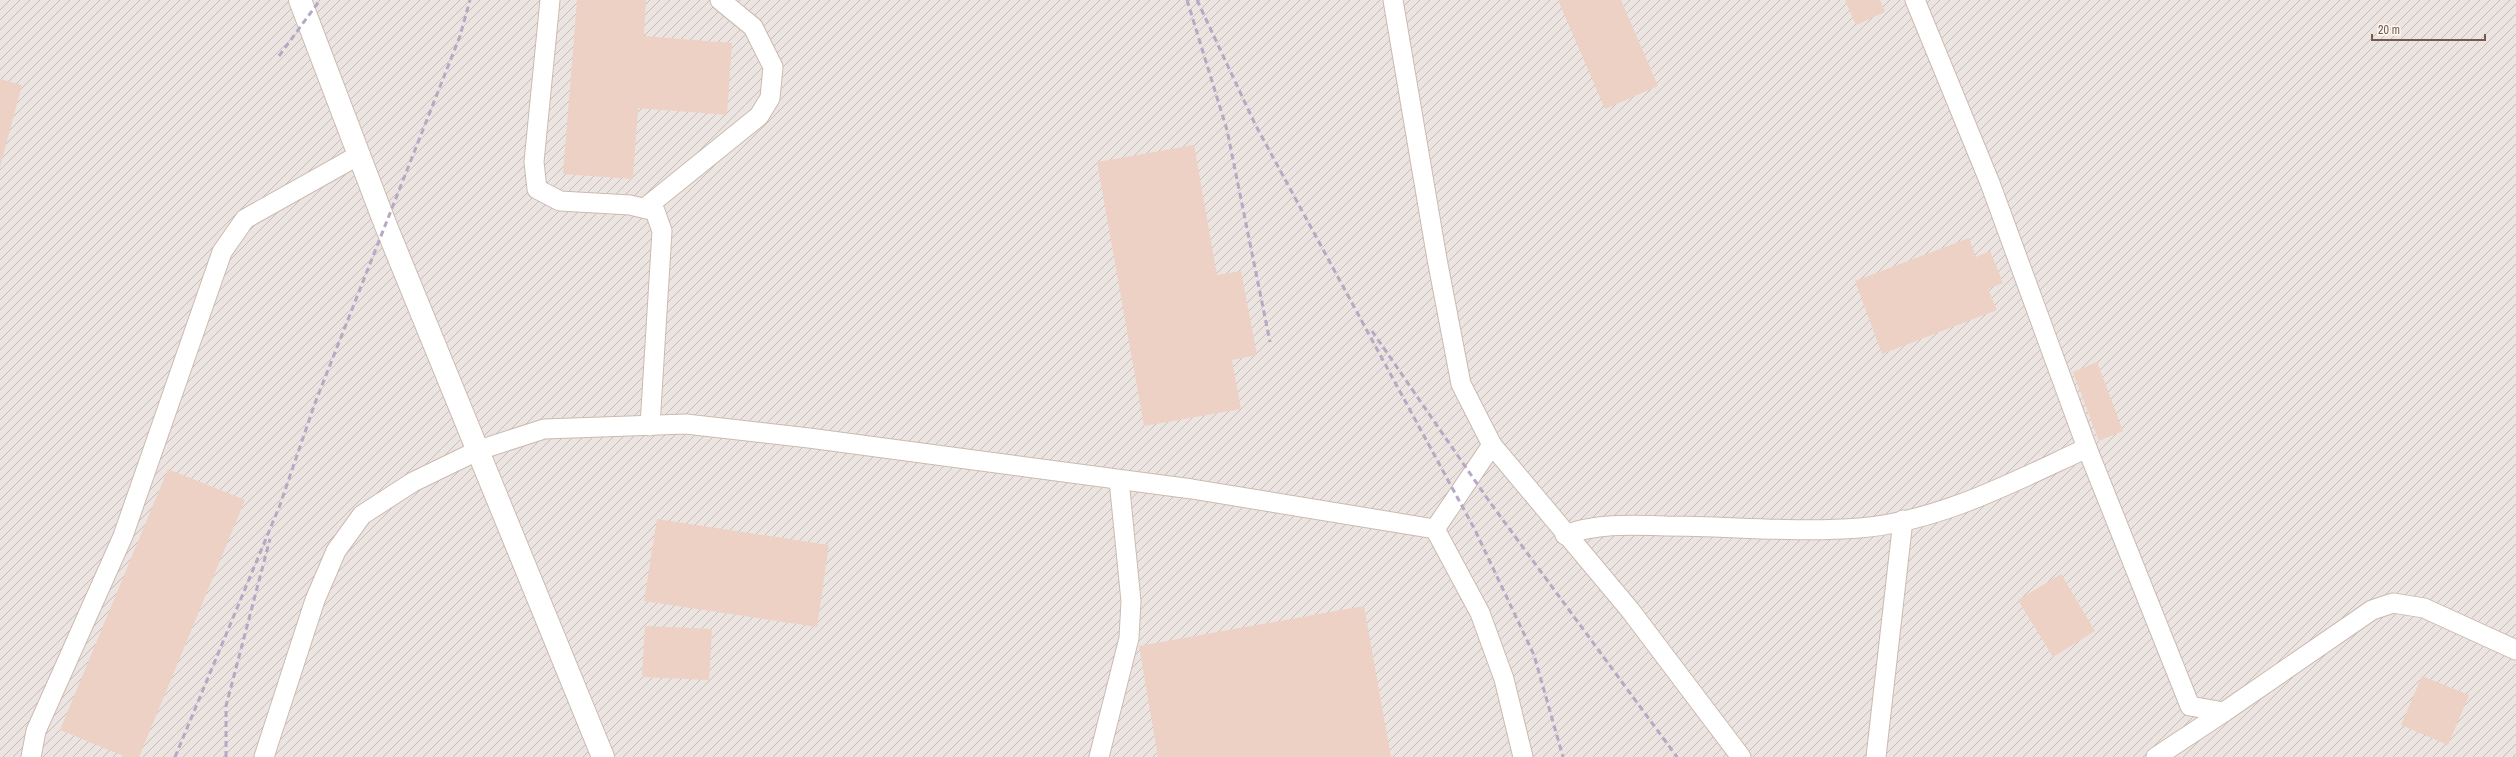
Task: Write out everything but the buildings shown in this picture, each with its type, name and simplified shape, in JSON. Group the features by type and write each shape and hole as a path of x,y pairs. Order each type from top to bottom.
{"street":[{"path":"300,0 359,155 603,757"}],"lane":[{"path":"550,0 534,162 537,189 560,201 630,205 655,211 662,231 650,426"},
{"path":"645,208 759,116 770,98 773,67 757,34 753,27 720,0"},
{"path":"1393,0 1437,259 1461,384 1492,445 1565,535 1630,610 1741,757"},
{"path":"1915,0 1990,183 2087,448 2190,706 2224,712"},
{"path":"31,757 36,731 124,536 222,252 245,219 359,155"},
{"path":"264,757 315,600 336,550 362,515 414,482 478,450 544,430 686,424 801,437 1119,480 1435,529"},
{"path":"1435,529 1492,445"},
{"path":"1565,535 1586,527 1630,525 1782,529 1859,528 1903,520 1954,507 2087,448"},
{"path":"1099,757 1129,638 1130,601 1119,480"},
{"path":"1876,757 1903,520"},
{"path":"1435,529 1480,613 1504,678 1523,757"},
{"path":"2156,757 2372,610 2393,603 2424,608 2516,650"}],"shaded area":[{"path":"0,0 2516,0 2516,757 0,757"}],"railway":[{"path":"279,56 320,0"},
{"path":"175,757 280,505 315,403 460,36 470,0"},
{"path":"1187,0 1227,130 1270,342"},
{"path":"1197,0 1255,124 1475,530 1534,655 1563,757"},
{"path":"1372,331 1489,501 1677,757"},
{"path":"226,757 226,706 270,539"}]}
